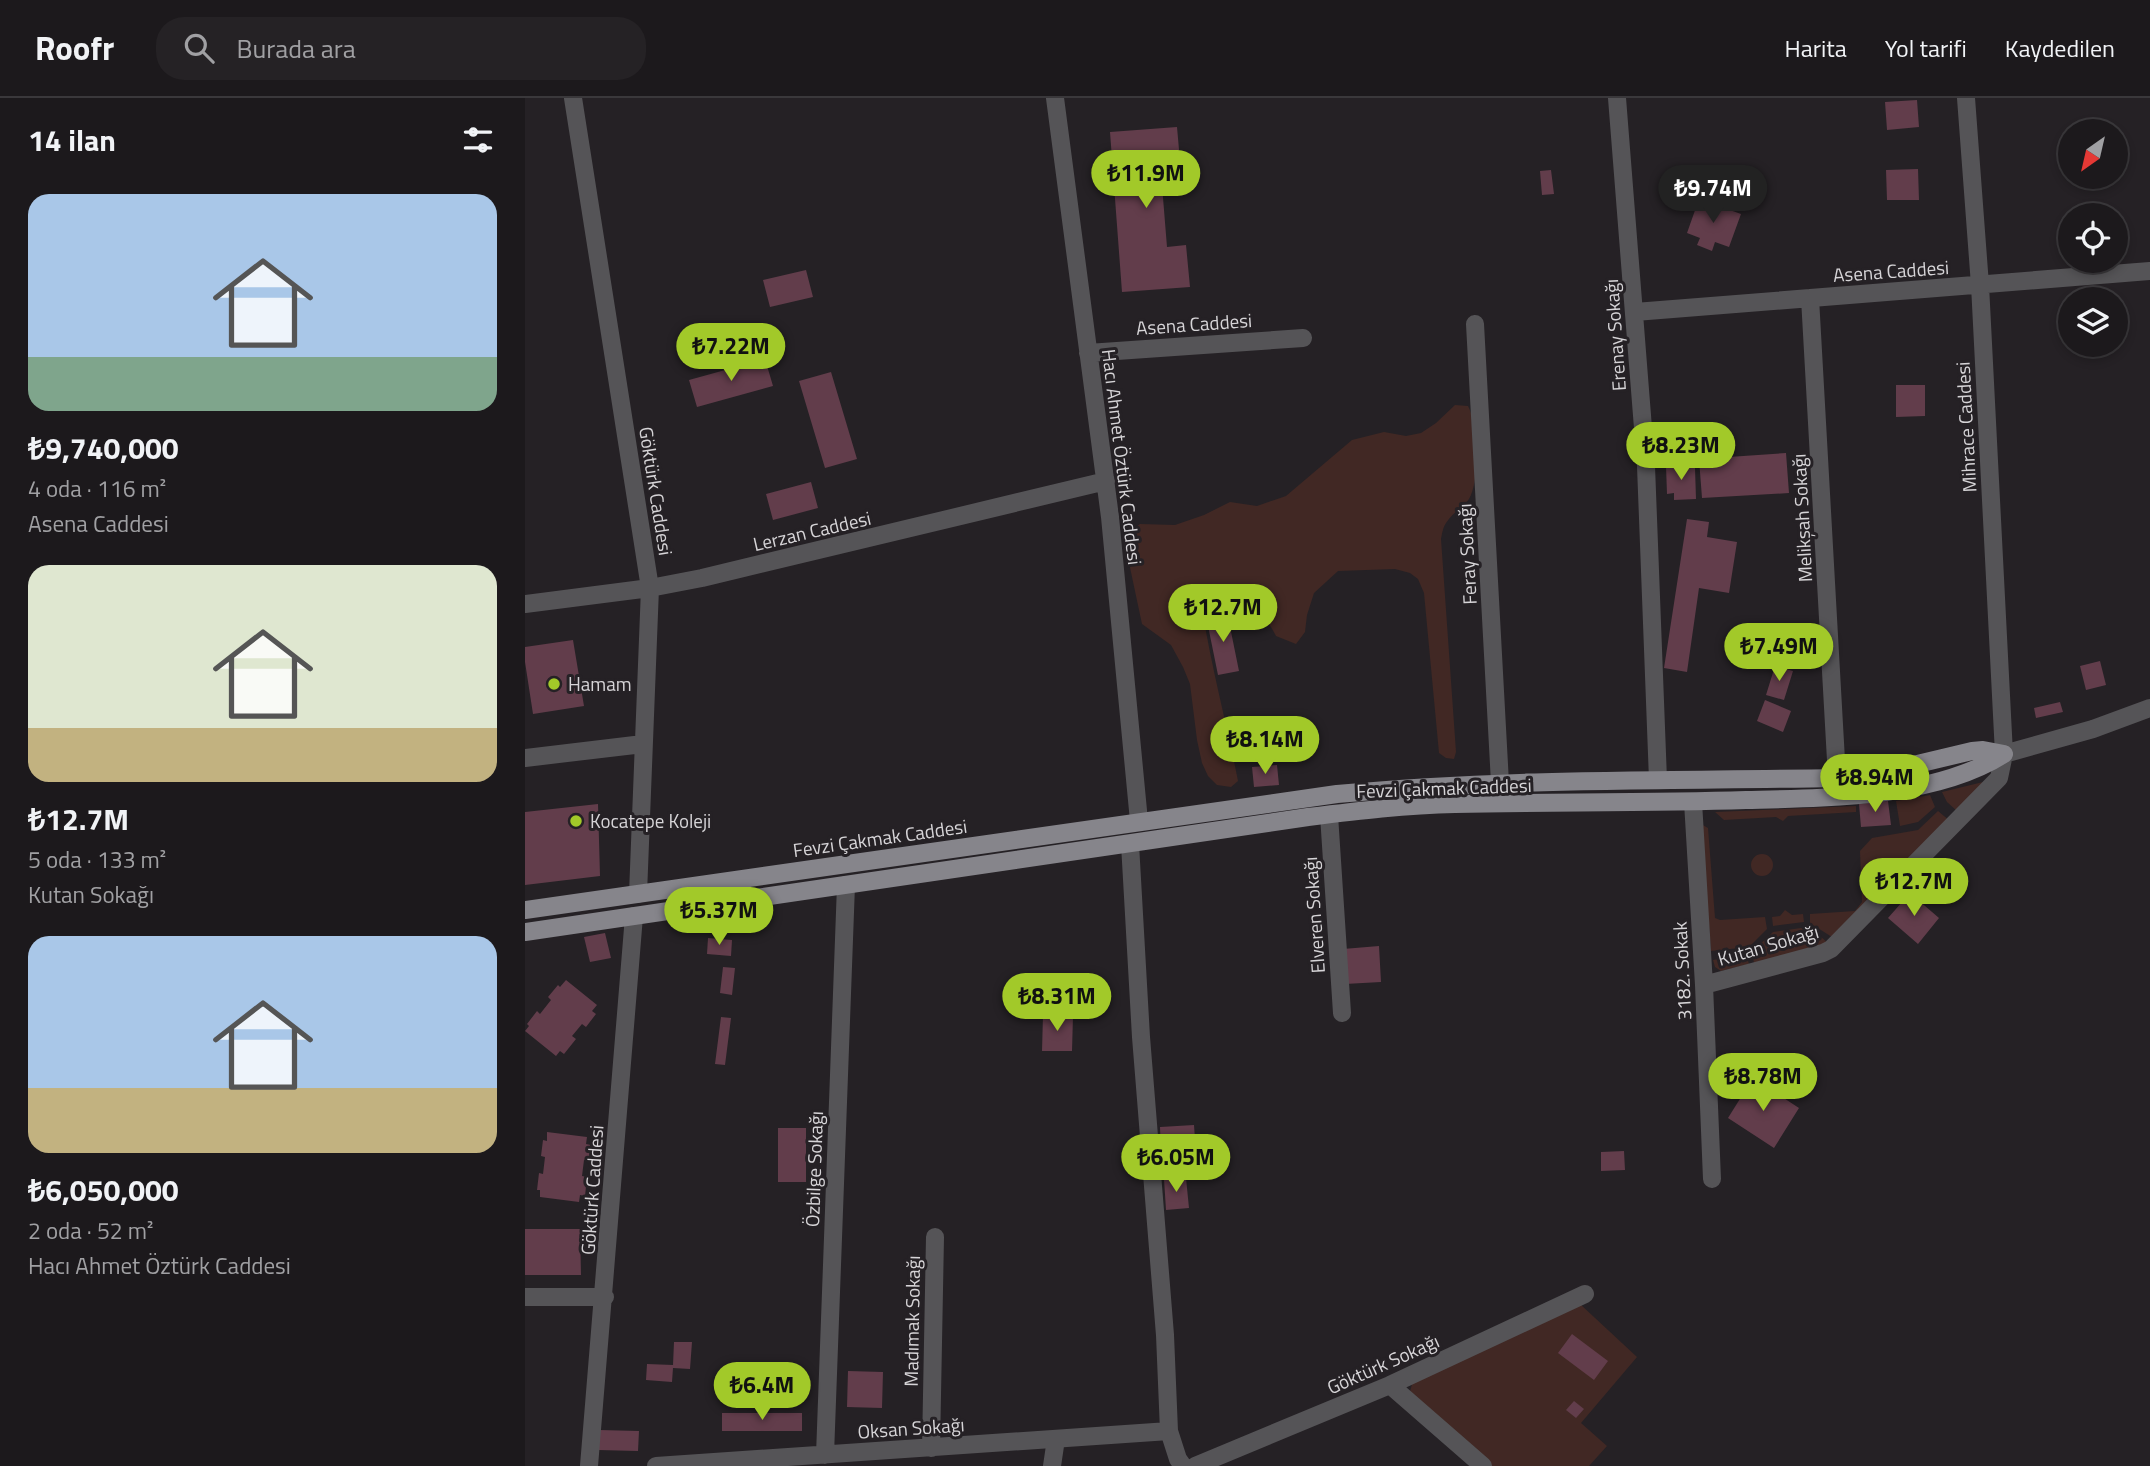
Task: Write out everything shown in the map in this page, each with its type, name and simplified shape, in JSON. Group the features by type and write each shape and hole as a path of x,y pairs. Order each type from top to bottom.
{"main road":[{"name":"Fevzi Çakmak Caddesi","path":"525,910 1337,794 1418,786 1500,783 1837,778 1888,771 1972,751 2004,754"},
{"name":"Fevzi Çakmak Caddesi","path":"525,932 1329,815 1452,804 1808,799 1869,793 1966,774 2004,754"},
{"path":"634,916 638,894"}],"street":[{"name":"Göktürk Caddesi","path":"573,98 650,589 638,894"},
{"name":"Hacı Ahmet Öztürk Caddesi","path":"1055,98 1106,481 1139,821"},
{"name":"Erenay Sokağı","path":"1616,98 1635,312 1652,576 1658,780"},
{"name":"Mihrace Caddesi","path":"1966,98 1979,285 2004,754"},
{"name":"Asena Caddesi","path":"1635,312 2150,271"},
{"name":"Melikşah Sokağı","path":"1811,298 1837,778"},
{"name":"Feray Sokağı","path":"1475,324 1500,783"},
{"name":"Asena Caddesi","path":"1088,353 1303,338"},
{"name":"Lerzan Caddesi","path":"525,604 650,589 1106,481"},
{"name":"Fevzi Çakmak Caddesi","path":"2004,754 2093,729 2150,708"},
{"path":"525,758 643,744"},
{"name":"Kutan Sokağı","path":"1704,985 1831,949 1991,789 2000,778 2004,754"},
{"name":"3182. Sokak","path":"1693,802 1712,1179"},
{"name":"Elveren Sokağı","path":"1329,815 1342,1013"},
{"path":"1130,844 1141,1037 1165,1335 1169,1431 1178,1460 1183,1466"},
{"name":"Özbilge Sokağı","path":"825,1455 846,886"},
{"name":"Göktürk Caddesi","path":"590,1466 634,916"},
{"name":"Madımak Sokağı","path":"931,1448 935,1237"},
{"name":"Göktürk Sokağı","path":"1195,1466 1390,1385 1585,1294"},
{"path":"525,1297 605,1297"},
{"path":"1390,1385 1483,1466"},
{"name":"Oksan Sokağı","path":"656,1466 1169,1431"},
{"path":"1052,1466 1056,1439"}],"shaded area":[{"path":"1455,405 1468,406 1471,414 1476,466 1473,491 1467,502 1446,523 1441,539 1456,752 1454,759 1439,753 1424,593 1418,579 1410,573 1395,569 1338,571 1314,593 1305,632 1296,644 1276,636 1262,616 1245,608 1226,608 1203,614 1238,781 1231,787 1217,785 1208,776 1202,763 1190,684 1183,667 1171,645 1142,624 1125,544 1131,530 1140,524 1175,525 1230,502 1257,506 1286,496 1352,440 1384,432 1406,436 1421,433"},
{"path":"1983,782 1958,812 1947,802 1942,792"},
{"path":"1930,795 1935,807 1918,822 1900,826 1896,801"},
{"path":"1856,806 1856,812 1788,816 1783,821 1776,817 1724,820 1715,812"},
{"path":"1938,811 1950,821 1835,939 1810,923 1810,914 1855,911 1862,902 1860,851 1872,838 1918,830"},
{"path":"1701,824 1708,828 1715,918 1765,917 1767,929 1749,947 1711,951"},
{"path":"1762,854 1770,857 1773,865 1770,873 1762,876 1754,873 1751,865 1754,857"},
{"path":"1785,910 1792,915 1803,914 1804,922 1773,926 1772,917 1780,916"},
{"path":"1801,928 1813,930 1828,943 1754,963 1752,952 1773,932"},
{"path":"1746,954 1749,964 1721,971 1715,967 1713,960"},
{"path":"1580,1304 1637,1357 1581,1423 1607,1446 1589,1466 1492,1466 1409,1395 1414,1377"}],"building":[{"path":"1917,100 1919,127 1887,130 1885,102"},
{"path":"1177,127 1181,172 1161,173 1167,247 1186,245 1190,287 1122,292 1110,132"},
{"path":"1918,169 1919,200 1887,200 1886,170"},
{"path":"1551,170 1554,194 1542,195 1540,171"},
{"path":"1699,199 1741,214 1729,247 1715,242 1712,251 1697,245 1700,238 1687,233"},
{"path":"806,270 813,297 770,307 763,280"},
{"path":"765,359 773,386 697,407 689,380"},
{"path":"831,372 857,459 825,468 799,381"},
{"path":"1896,385 1925,385 1925,416 1896,417"},
{"path":"1786,453 1789,493 1702,498 1699,459"},
{"path":"1682,465 1682,468 1695,468 1696,499 1674,500 1674,493 1667,494 1666,466"},
{"path":"811,482 818,508 773,520 766,494"},
{"path":"1687,519 1709,522 1707,537 1737,542 1729,593 1699,588 1687,672 1664,668"},
{"path":"1227,612 1239,671 1218,675 1206,616"},
{"path":"1797,634 1815,637 1812,657 1795,654"},
{"name":"Hamam","path":"573,640 584,706 533,714 525,647"},
{"path":"2100,661 2106,685 2086,690 2080,666"},
{"path":"1775,666 1793,671 1784,700 1766,695"},
{"path":"1765,700 1791,711 1783,732 1757,721"},
{"path":"2060,702 2063,712 2036,718 2034,708"},
{"path":"1277,765 1279,785 1254,787 1252,767"},
{"path":"1888,801 1891,825 1861,827 1859,804"},
{"path":"598,804 600,876 525,885 525,812"},
{"path":"1910,893 1939,918 1918,944 1888,918"},
{"path":"605,933 611,958 590,962 584,937"},
{"path":"708,938 732,940 731,956 707,954"},
{"path":"1379,946 1381,982 1345,984 1343,949"},
{"path":"723,967 735,968 732,995 720,993"},
{"path":"566,980 597,1005 592,1011 596,1014 586,1027 582,1024 572,1036 576,1039 564,1054 560,1051 556,1056 525,1031 537,1011 540,1014 551,1000 548,997"},
{"path":"1043,1015 1073,1016 1072,1051 1042,1051"},
{"path":"721,1017 731,1018 725,1065 715,1064"},
{"path":"1753,1078 1799,1108 1774,1148 1728,1118"},
{"path":"1194,1125 1196,1153 1161,1155 1160,1127"},
{"path":"778,1128 806,1128 806,1182 778,1182"},
{"path":"547,1132 587,1137 586,1144 591,1145 589,1161 584,1160 582,1176 587,1177 585,1196 580,1195 579,1202 540,1197 540,1190 537,1190 539,1173 543,1174 545,1157 541,1156 543,1140 547,1141"},
{"path":"1624,1151 1625,1170 1601,1171 1601,1152"},
{"path":"1186,1178 1189,1208 1166,1210 1164,1179"},
{"path":"525,1229 580,1229 581,1275 525,1275"},
{"path":"1572,1334 1608,1361 1594,1380 1558,1353"},
{"path":"674,1342 692,1342 690,1369 673,1368 672,1382 646,1380 647,1364 673,1365"},
{"path":"848,1371 883,1372 882,1408 847,1407"},
{"path":"1574,1401 1584,1409 1576,1418 1566,1410"},
{"path":"722,1413 802,1413 802,1431 722,1431"},
{"path":"599,1430 639,1431 638,1451 598,1450"}],"place":[{"name":"Hamam","path":"554,684"},
{"name":"Kocatepe Koleji","path":"576,821"}]}
